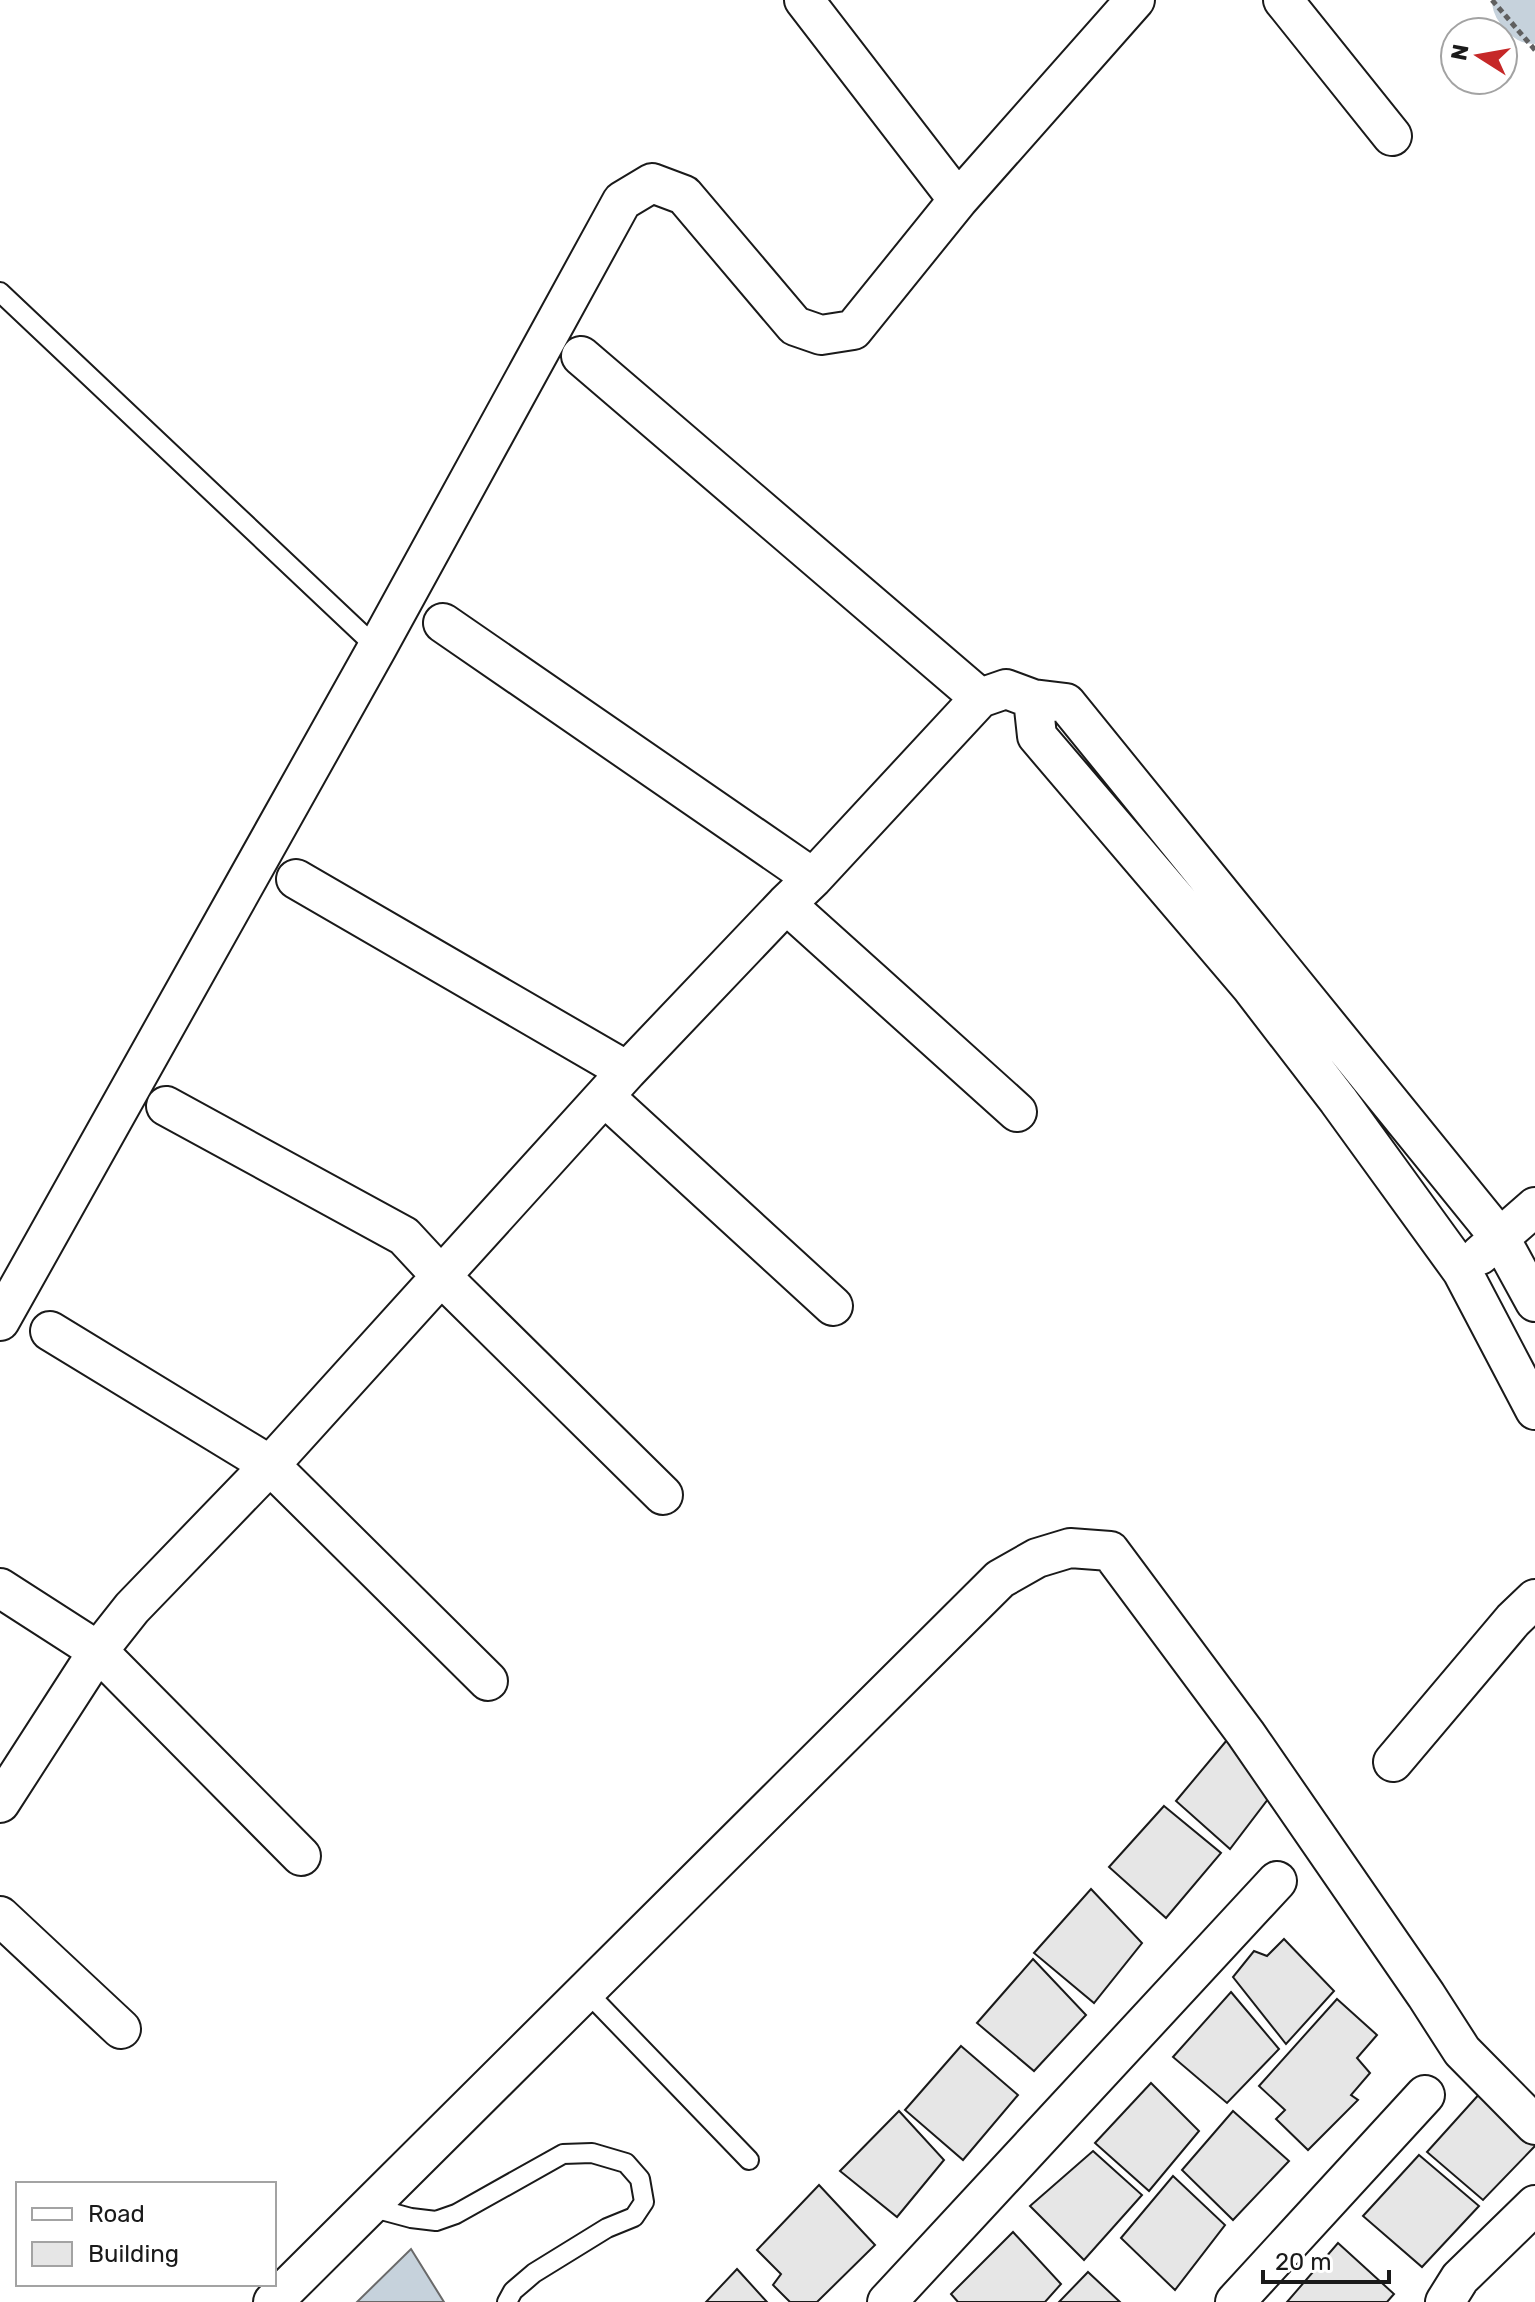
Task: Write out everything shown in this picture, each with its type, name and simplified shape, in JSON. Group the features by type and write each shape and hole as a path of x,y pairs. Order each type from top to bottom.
{"street":[{"path":"804,0 958,200"},
{"path":"0,1321 377,648 622,201 652,183 684,195 795,326 821,335 853,330 958,200 1135,0"},
{"path":"1283,0 1392,136"},
{"path":"581,356 980,698"},
{"path":"443,623 813,878"},
{"path":"0,1803 98,1651 132,1608 270,1465 616,1084 980,698 1006,689 1033,699 1066,703 1500,1238 1535,1302"},
{"path":"1033,699 1037,736 1251,987 1338,1100 1462,1271 1535,1410"},
{"path":"296,879 616,1084 833,1306"},
{"path":"786,904 1017,1112"},
{"path":"166,1106 404,1236 663,1495"},
{"path":"1462,1271 1535,1207"},
{"path":"50,1331 270,1465 488,1681"},
{"path":"273,2302 1000,1579 1037,1558 1070,1548 1110,1551 1246,1734 1462,2051 1535,2125"},
{"path":"0,1588 98,1651 301,1856"},
{"path":"1393,1762 1513,1620 1535,1599"},
{"path":"887,2302 1277,1881"},
{"path":"0,1916 121,2029"},
{"path":"1235,2302 1425,2095"},
{"path":"1445,2302 1460,2278 1535,2205"}],"lane":[{"path":"0,292 377,648"},
{"path":"586,1991 749,2160"},
{"path":"370,2207 436,2221 456,2214 563,2154 592,2153 626,2163 640,2179 644,2202 634,2217 607,2228 534,2273 513,2291 507,2302"}],"path":[{"path":"1492,0 1535,50"}],"shaded area":[{"path":"411,2249 444,2302 357,2302"}],"building":[{"path":"1227,1740 1278,1786 1230,1849 1176,1801"},
{"path":"1164,1806 1221,1853 1166,1918 1109,1867"},
{"path":"1091,1889 1142,1943 1094,2003 1034,1953"},
{"path":"1284,1939 1334,1991 1286,2044 1233,1977 1254,1951 1267,1956"},
{"path":"1033,1959 1086,2015 1034,2071 977,2023"},
{"path":"1231,1992 1279,2049 1227,2103 1173,2057"},
{"path":"1337,1999 1377,2035 1357,2058 1370,2073 1351,2095 1358,2100 1308,2150 1276,2119 1285,2110 1259,2086"},
{"path":"961,2046 1018,2095 963,2160 905,2110"},
{"path":"1151,2083 1199,2131 1149,2191 1095,2143"},
{"path":"1482,2091 1535,2142 1535,2146 1483,2200 1427,2152"},
{"path":"899,2111 944,2160 897,2217 840,2171"},
{"path":"1233,2111 1289,2161 1233,2220 1182,2170"},
{"path":"1093,2151 1142,2195 1084,2260 1030,2206"},
{"path":"1419,2155 1479,2206 1422,2267 1363,2216"},
{"path":"1173,2176 1225,2225 1175,2290 1121,2238"},
{"path":"819,2185 875,2245 817,2302 790,2302 773,2285 781,2274 757,2250"},
{"path":"1013,2232 1061,2284 1045,2302 958,2302 951,2294"},
{"path":"1338,2243 1394,2294 1387,2302 1287,2302"},
{"path":"737,2269 767,2302 706,2302"},
{"path":"1088,2272 1120,2302 1059,2302"}],"waterway":[{"path":"1530,0 1535,6"}]}
